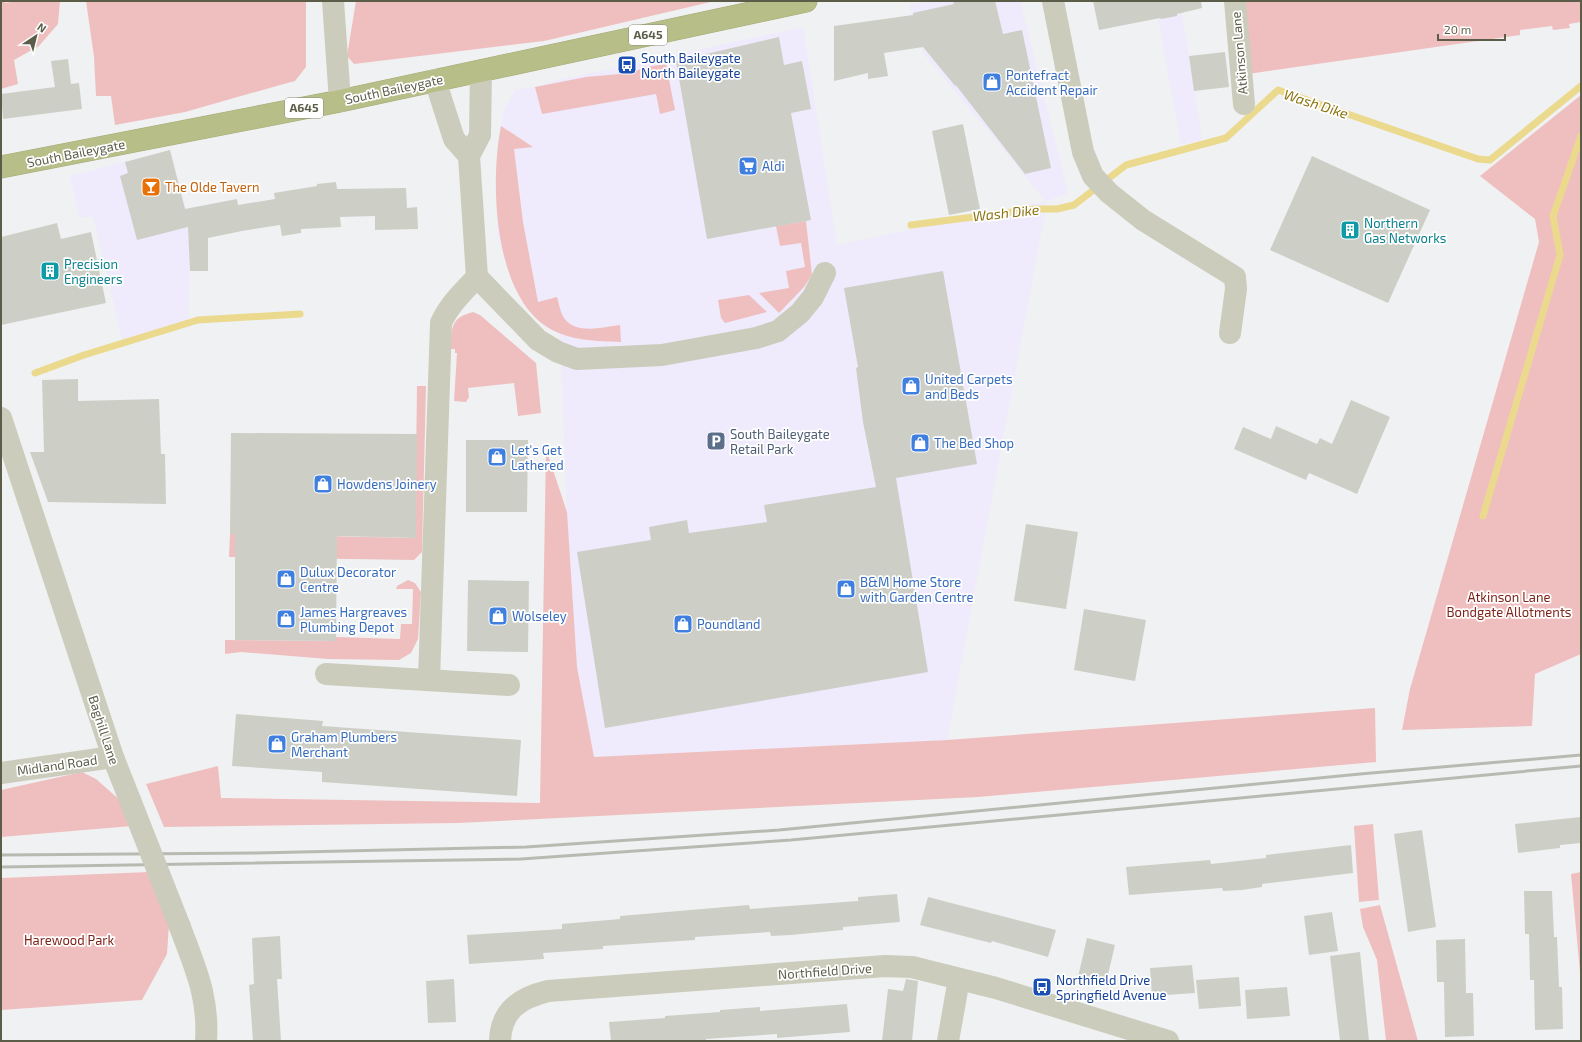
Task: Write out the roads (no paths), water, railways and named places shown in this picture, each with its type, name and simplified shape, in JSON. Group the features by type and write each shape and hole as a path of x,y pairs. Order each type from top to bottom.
{"highway":[{"name":"A645","path":"785,3 806,1"},
{"name":"South Baileygate","path":"1,168 340,101 482,71 785,3"}],"street":[{"path":"333,1 340,101"},
{"path":"1053,1 1083,152 1088,166 1102,186 1143,220 1235,277 1236,289 1230,333"},
{"name":"Atkinson Lane","path":"1235,1 1244,104"},
{"path":"482,71 480,135 469,156 477,277 538,340 558,352 577,359 662,355 756,338 778,331 800,313 813,297 825,273"},
{"path":"435,80 454,139 469,156"},
{"path":"428,680 441,323 446,312 454,301 477,277"},
{"name":"Baghill Lane","path":"1,418 113,757 180,927 203,993 207,1018 206,1041"},
{"path":"326,674 509,685"},
{"name":"Midland Road","path":"1,773 113,757"},
{"name":"Northfield Drive","path":"500,1041 500,1028 511,1009 534,995 548,991 885,966 912,967 996,988 1168,1041"},
{"path":"948,1041 959,979"}],"waterway":[{"name":"Wash Dike","path":"911,225 1035,209 1057,209 1074,205 1126,165 1226,138 1278,90 1478,159 1490,160 1581,86"},
{"path":"1483,516 1560,255 1553,216 1581,136"},
{"path":"35,373 84,355 198,320 300,314"}],"railway":[{"path":"1,855 256,853 526,847 779,830 1360,774 1581,755"},
{"path":"1,867 521,859 791,840 1581,766"}],"place":[{"name":"South Baileygate North Baileygate","path":"627,65"},
{"name":"Pontefract Accident Repair","path":"992,82"},
{"name":"Aldi","path":"748,166"},
{"name":"The Olde Tavern","path":"151,187"},
{"name":"Northern Gas Networks","path":"1350,230"},
{"name":"Precision Engineers","path":"50,271"},
{"name":"United Carpets and Beds","path":"911,386"},
{"name":"South Baileygate Retail Park","path":"716,441"},
{"name":"The Bed Shop","path":"920,443"},
{"name":"Let's Get Lathered","path":"497,457"},
{"name":"Howdens Joinery","path":"323,484"},
{"name":"Dulux Decorator Centre","path":"286,579"},
{"name":"B&M Home Store with Garden Centre","path":"846,589"},
{"name":"Wolseley","path":"498,616"},
{"name":"James Hargreaves Plumbing Depot","path":"286,619"},
{"name":"Poundland","path":"683,624"},
{"name":"Graham Plumbers Merchant","path":"277,744"},
{"name":"Northfield Drive Springfield Avenue","path":"1042,987"}],"park label":[{"name":"Atkinson Lane Bondgate Allotments","path":"1509,604"},
{"name":"Harewood Park","path":"69,940"}]}
